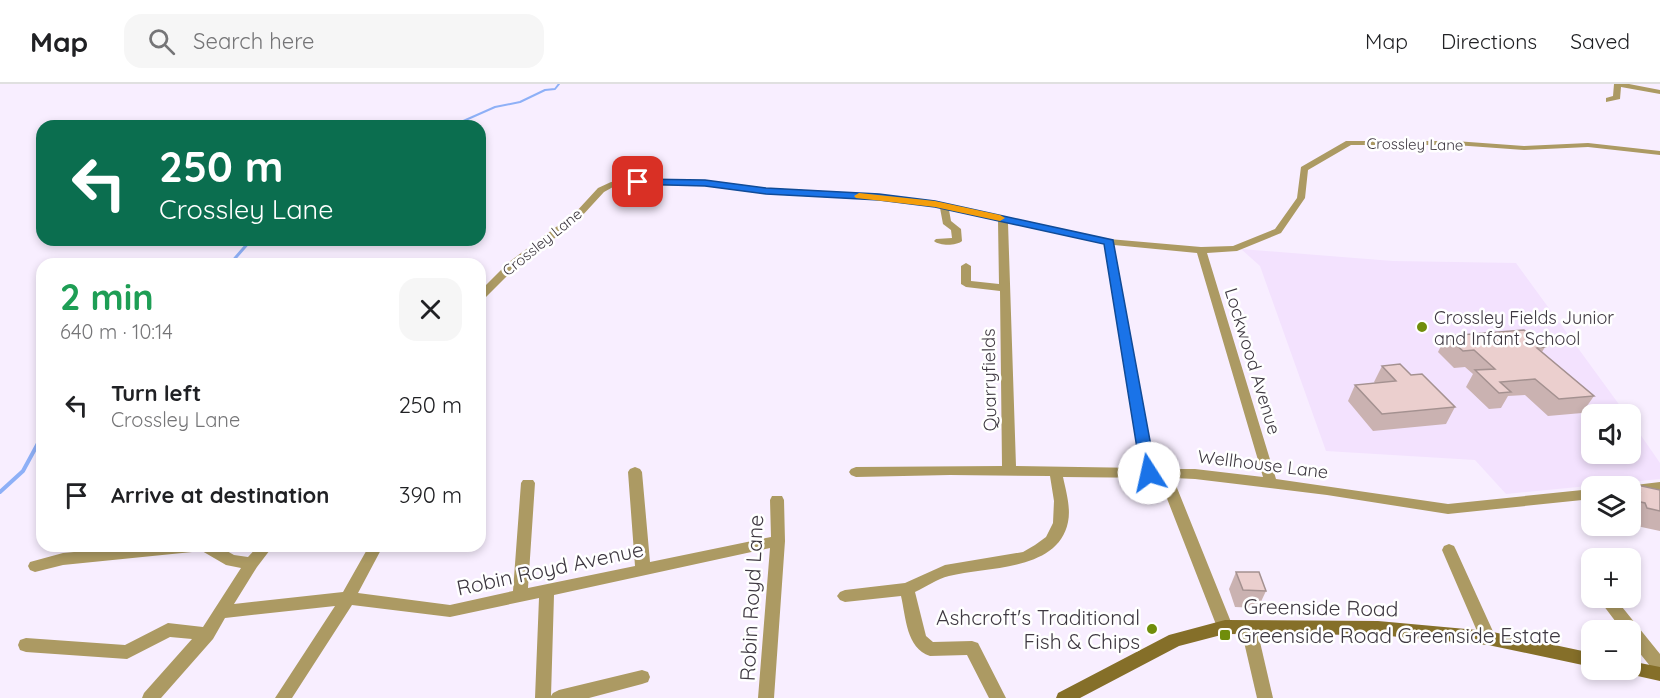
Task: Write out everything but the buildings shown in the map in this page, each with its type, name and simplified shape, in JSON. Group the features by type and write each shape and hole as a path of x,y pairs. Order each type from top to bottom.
{"street":[{"path":"1609,100 1617,97 1618,84 1660,92"},
{"name":"Crossley Lane","path":"486,291 513,264 578,215 601,189 611,185 638,182 705,183 766,191 879,197 944,207 1109,242 1201,250 1234,249 1278,231 1301,198 1304,169 1349,142 1455,143 1524,148 1587,145 1660,153"},
{"path":"939,241 957,241 956,229 946,222 944,207"},
{"name":"Quarryfields","path":"1003,219 1009,470"},
{"path":"1109,242 1156,473 1225,627"},
{"name":"Lockwood Avenue","path":"1201,250 1271,483"},
{"path":"966,266 966,284 1005,288"},
{"name":"Wellhouse Lane","path":"856,472 1009,470 1056,473 1195,474 1448,509 1581,495"},
{"path":"635,472 643,569"},
{"path":"845,596 907,589 945,571 1026,557 1051,542 1061,528 1063,517 1056,473"},
{"path":"520,596 528,483"},
{"path":"1641,488 1660,487"},
{"name":"Robin Royd Lane","path":"766,698 778,541 777,500"},
{"name":"Robin Royd Avenue","path":"223,612 348,598 450,611 778,541"},
{"path":"1449,550 1488,638"},
{"path":"35,566 63,559 136,552"},
{"path":"216,552 231,561 252,563"},
{"path":"150,698 207,634 261,552"},
{"path":"283,698 348,598 373,552"},
{"path":"907,589 919,639 930,649 972,648 998,698"},
{"path":"543,698 547,590"},
{"path":"1614,608 1660,666"},
{"name":"Greenside Road","path":"1064,698 1174,640 1225,627 1250,629 1378,628 1488,638 1581,658"},
{"path":"1250,629 1265,698"},
{"path":"26,645 127,652 168,630 207,634"},
{"path":"1641,670 1660,674"},
{"path":"559,698 642,676"}],"shaded area":[{"name":"Crossley Fields Junior and Infant School","path":"1241,249 1393,261 1516,263 1619,404 1581,404 1581,464 1641,464 1641,435 1660,463 1660,479 1641,481 1641,476 1581,476 1581,487 1506,494 1475,460 1326,451 1260,266"}],"waterway":[{"path":"466,120 495,107 520,102 545,90 555,89 559,84"},
{"path":"235,258 246,246"},
{"path":"0,492 23,471 36,447"}],"slow traffic":[{"path":"859,196 935,204 1000,218"}],"place":[{"name":"Crossley Fields Junior and Infant School","path":"1422,327"},
{"name":"Ashcroft's Traditional Fish & Chips","path":"1152,629"},
{"name":"Greenside Road Greenside Estate","path":"1225,635"}],"route":[{"path":"638,182 705,183 766,191 879,197 935,204 1109,242 1149,473"}]}
